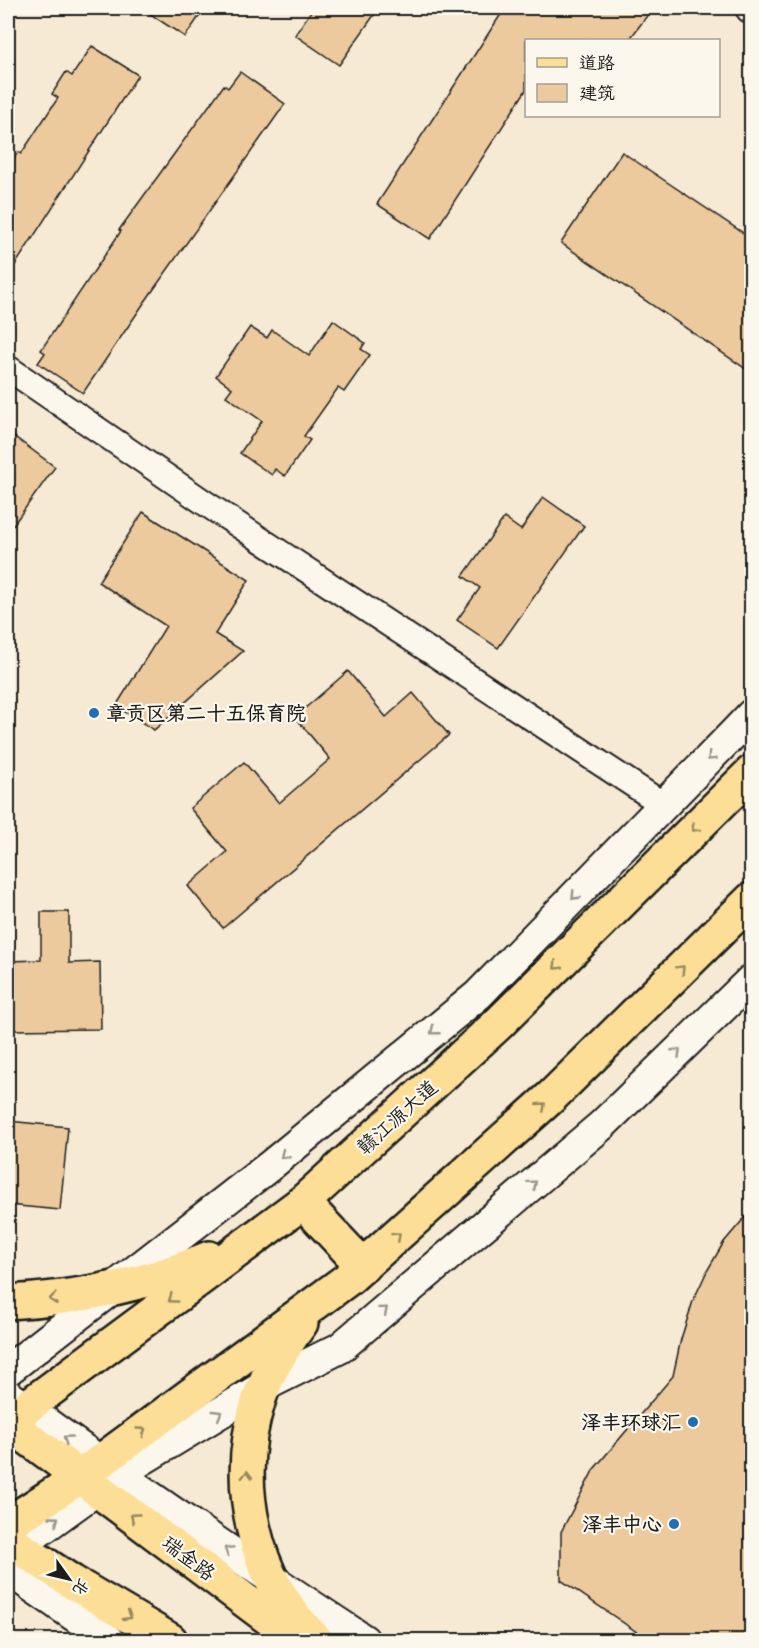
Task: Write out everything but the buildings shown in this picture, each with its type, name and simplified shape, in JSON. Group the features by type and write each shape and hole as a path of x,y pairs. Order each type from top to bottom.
{"main road":[{"name":"赣江源大道","path":"12,1412 294,1209 497,1025 752,772"},
{"path":"316,1641 287,1605 273,1581 259,1548 250,1517 247,1485 251,1426 259,1397 285,1343 325,1298 551,1097 752,898"},
{"path":"8,1302 96,1293 146,1281 195,1264 242,1243 294,1209 355,1273"},
{"path":"170,1641 9,1547 355,1273"},
{"name":"瑞金路","path":"12,1412 98,1476 168,1542 298,1641"}],"street":[{"path":"8,368 206,503 664,805"},
{"path":"8,1370 271,1165 478,995 752,714"},
{"path":"98,1476 264,1386 340,1348 602,1125 752,980"},
{"path":"98,1476 273,1581 364,1641"},
{"path":"9,1547 109,1641"}],"place":[{"name":"章贡区第二十五保育院","path":"94,713"},
{"name":"泽丰环球汇","path":"693,1422"},
{"name":"泽丰中心","path":"674,1524"}]}
